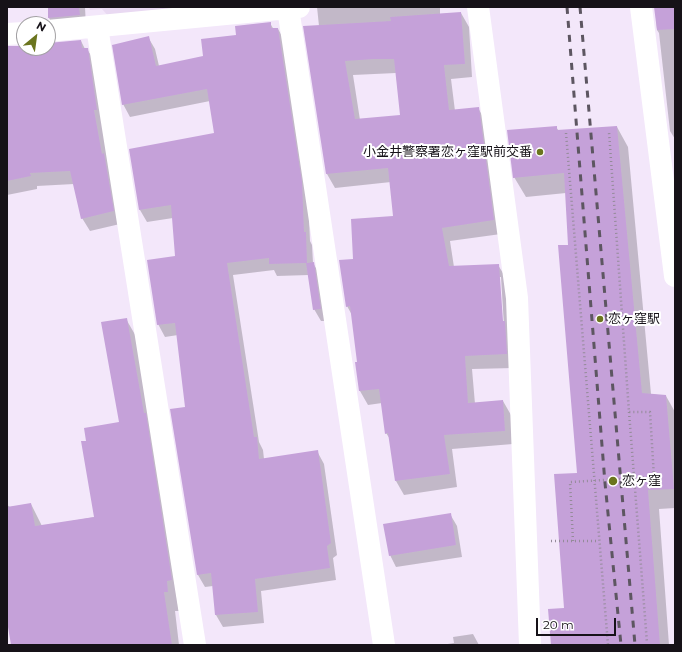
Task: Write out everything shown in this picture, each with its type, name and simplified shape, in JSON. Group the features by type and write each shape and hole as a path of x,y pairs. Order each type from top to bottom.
{"street":[{"path":"56,30 293,7 384,645"},
{"path":"478,7 517,298 530,645"},
{"path":"641,7 675,276"},
{"path":"97,27 194,645"}],"path":[{"path":"609,132 647,643"},
{"path":"566,133 608,645"},
{"path":"574,541 570,482 654,477 650,412 629,412"},
{"path":"526,541 599,541"}],"shaded area":[{"path":"89,7 214,7 109,17 102,9 90,10"}],"building":[{"path":"48,7 79,7 80,15 56,17 56,16 48,16"},
{"path":"654,7 675,7 675,29 657,30"},
{"path":"461,12 465,64 444,65 449,110 479,107 494,220 442,228 449,266 499,264 507,354 465,356 468,403 503,400 505,431 444,435 450,474 395,481 388,433 385,434 379,389 359,391 350,306 346,307 339,260 353,259 351,219 393,216 388,168 326,174 303,26 391,21 390,17","holes":["394,59 400,115 355,119 345,61"]},
{"path":"271,22 271,28 278,28 302,182 307,263 314,262 321,309 313,310 306,263 269,264 269,258 227,263 254,437 257,437 259,459 318,450 331,543 327,546 330,568 255,579 258,612 215,615 211,573 197,575 170,409 185,407 175,323 157,325 147,260 175,256 171,205 139,210 129,149 214,133 207,89 122,105 112,45 149,36 156,66 203,56 201,39 236,35 235,26"},
{"path":"81,40 82,48 88,48 97,110 94,110 102,154 104,153 114,211 81,219 70,171 30,173 31,176 7,181 7,46 16,46 16,56 56,56 56,42"},
{"name":"恋ヶ窪駅","path":"557,126 557,130 617,126 642,393 666,395 674,489 648,490 660,645 551,645 548,609 564,608 554,474 577,473 558,245 568,245 564,173 513,178 507,130"},
{"path":"127,318 144,413 146,413 172,580 167,581 168,592 164,592 172,645 11,645 7,621 7,507 31,503 35,526 94,517 81,441 86,441 84,428 119,422 101,322"},
{"path":"451,513 456,545 389,556 383,524"}],"railway":[{"path":"567,7 605,483 621,645"},
{"path":"580,7 635,645"}],"place":[{"name":"小金井警察署恋ヶ窪駅前交番","path":"540,152"},
{"name":"恋ヶ窪駅","path":"600,319"},
{"name":"恋ヶ窪","path":"613,481"}]}
